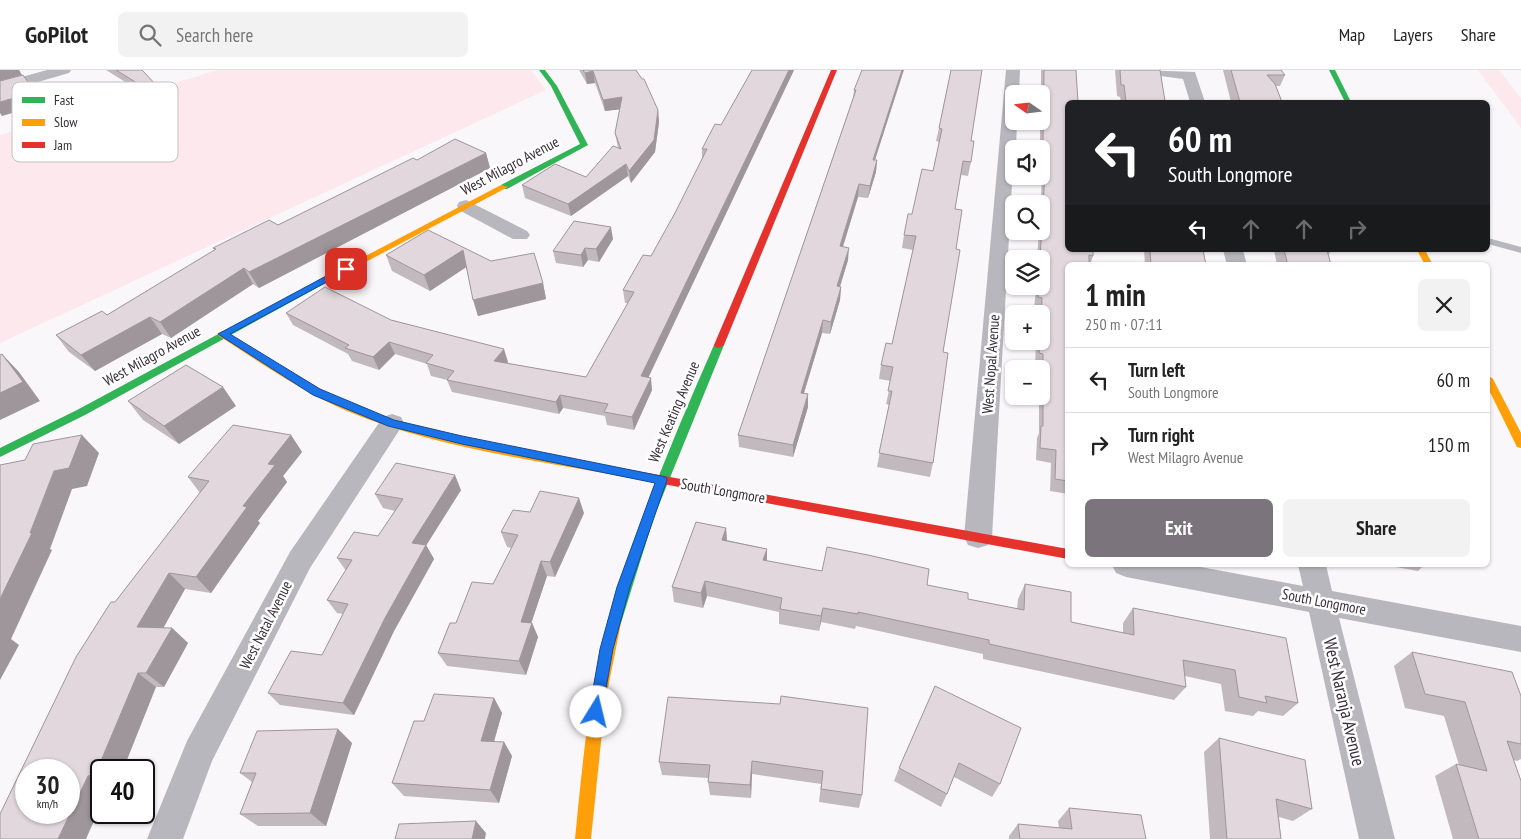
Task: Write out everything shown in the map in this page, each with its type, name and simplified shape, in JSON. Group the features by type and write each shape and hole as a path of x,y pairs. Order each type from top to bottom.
{"street":[{"path":"21,82 64,70"},
{"name":"West Milagro Avenue","path":"0,452 71,419 222,334 584,145 554,86 542,70"},
{"name":"West Keating Avenue","path":"583,839 594,728 607,649 624,587 662,480 834,70"},
{"name":"West Nopal Avenue","path":"978,537 1012,70"},
{"path":"1145,70 1190,75 1196,100"},
{"path":"1332,70 1347,100"},
{"path":"466,206 520,235"},
{"name":"South Longmore","path":"222,334 316,392 392,423 462,440 662,480 1065,553"},
{"path":"1490,383 1521,444"},
{"name":"West Natal Avenue","path":"165,839 200,754 300,560 392,423"},
{"name":"South Longmore","path":"1137,567 1521,639"},
{"name":"West Naranja Avenue","path":"1312,567 1377,839"}],"lane":[{"path":"1490,242 1521,250"}],"shaded area":[{"path":"218,70 531,70 546,90 0,343 0,135 12,131 12,162 178,162 178,82"},
{"path":"1478,70 1499,70 1521,98 1521,128"}],"building":[{"path":"116,70 142,70 153,82 135,82"},
{"path":"583,70 636,70 644,79 658,110 654,140 629,171 626,164 568,204 522,185 555,164 586,177 613,146 621,149 615,133 622,97 603,100 593,71 585,73"},
{"path":"752,70 789,70 641,376 651,378 632,417 604,412 608,404 560,395 556,402 447,380 454,371 426,363 433,355 389,342 373,357 345,348 349,345 286,313 325,287 391,320 504,349 494,361 586,377 634,292 623,290 643,255 651,256 707,149 702,149 715,124 721,125"},
{"path":"862,70 902,70 873,160 877,160 870,186 859,184 840,246 849,248 837,286 841,287 831,322 823,320 801,393 808,394 793,445 738,435 856,90 854,90"},
{"path":"951,70 982,70 971,141 974,141 971,162 963,161 955,209 962,210 956,249 960,250 943,352 948,353 933,463 879,453 892,391 888,391 893,367 881,365 886,343 892,344 916,236 904,235 908,214 912,214 922,169 933,171 942,129 939,128"},
{"path":"1044,70 1076,70 1078,100 1065,100 1065,252 1093,252 1093,256 1089,255 1089,262 1065,262 1065,481 1055,479 1056,450 1040,448 1043,405 1050,405 1050,360 1043,360 1043,354 1039,353 1039,350 1050,350 1050,305 1042,305 1042,298 1038,297 1038,295 1050,295 1050,250 1041,250 1041,240 1050,240 1050,195 1044,195 1044,185 1050,185 1050,140 1043,140 1043,130 1050,130 1050,85 1044,85"},
{"path":"1120,70 1160,70 1165,100 1126,100 1124,85 1121,85"},
{"path":"1231,70 1281,70 1285,75 1267,75 1275,84 1281,100 1239,100"},
{"path":"23,75 28,82 12,82 12,99 0,102 0,81"},
{"path":"455,139 486,153 249,272 244,268 160,322 150,317 81,355 56,335 102,311 107,315 216,249 213,248 269,220 278,225 413,158 417,160"},
{"path":"574,221 611,227 596,249 585,248 581,255 553,251"},
{"path":"428,230 491,261 534,253 543,283 473,300 463,250 424,275 386,255"},
{"path":"1150,252 1203,252 1205,262 1151,262"},
{"path":"1285,252 1328,252 1330,262 1287,262"},
{"path":"2,354 23,382 0,393 0,355"},
{"path":"186,365 223,387 164,426 128,401"},
{"path":"233,425 291,435 268,464 275,465 243,506 247,507 196,577 169,573 137,627 172,628 146,673 138,673 102,759 90,759 90,776 88,776 80,793 80,759 27,759 76,657 111,602 115,602 209,481 188,477"},
{"path":"82,435 69,468 54,471 30,533 32,533 0,599 0,465 25,460 33,444"},
{"path":"396,463 455,475 412,543 426,545 385,618 343,703 268,693 291,651 322,655 348,604 327,600 352,560 337,558 354,532 378,536 403,499 375,494"},
{"path":"540,491 579,498 550,562 541,561 521,622 532,623 519,661 438,653 450,623 456,623 472,582 493,584 518,535 501,532 513,510 530,512"},
{"path":"696,522 726,528 722,540 767,549 763,560 822,571 827,547 929,569 927,585 968,593 968,599 1024,610 1025,584 1071,592 1071,622 1134,635 1133,608 1286,638 1298,703 1265,696 1267,703 1239,697 1235,670 1183,660 1186,687 989,644 989,640 858,612 858,614 823,608 821,616 780,609 782,598 705,581 701,593 672,587"},
{"path":"1412,652 1512,672 1521,696 1521,744 1507,741 1521,781 1521,839 1479,839 1456,764 1487,771 1465,702 1425,694"},
{"path":"935,686 1021,728 1000,784 959,763 947,794 899,768"},
{"path":"434,694 494,698 481,741 504,742 490,790 392,783 414,721 424,721"},
{"path":"781,696 868,708 862,795 821,789 823,771 752,761 750,785 708,782 710,765 659,762 668,697 780,704"},
{"path":"338,729 310,813 240,814 256,773 240,773 257,731"},
{"path":"1219,738 1305,760 1312,809 1276,799 1281,839 1227,839"},
{"path":"15,783 15,824 65,824 58,839 0,839 0,814"},
{"path":"1069,808 1141,815 1146,839 1020,839 1018,824 1072,829"},
{"path":"476,821 472,839 395,839 399,824"}],"traffic: fast":[{"path":"504,187 584,145 554,86 542,70"},
{"path":"1332,70 1347,100"},
{"path":"0,453 121,391 319,283"},
{"path":"614,623 648,517 719,345"}],"traffic: slow":[{"path":"319,283 504,187"},
{"path":"1422,252 1427,262"},
{"path":"222,334 316,392 388,422 465,442 620,472"},
{"path":"1490,383 1521,444"},
{"path":"583,839 598,703 614,623"}],"traffic: jam":[{"path":"719,345 834,70"},
{"path":"620,472 1065,553"}],"route":[{"path":"346,269 222,334 316,392 392,423 462,440 662,480 624,587 607,649 596,712"}]}
